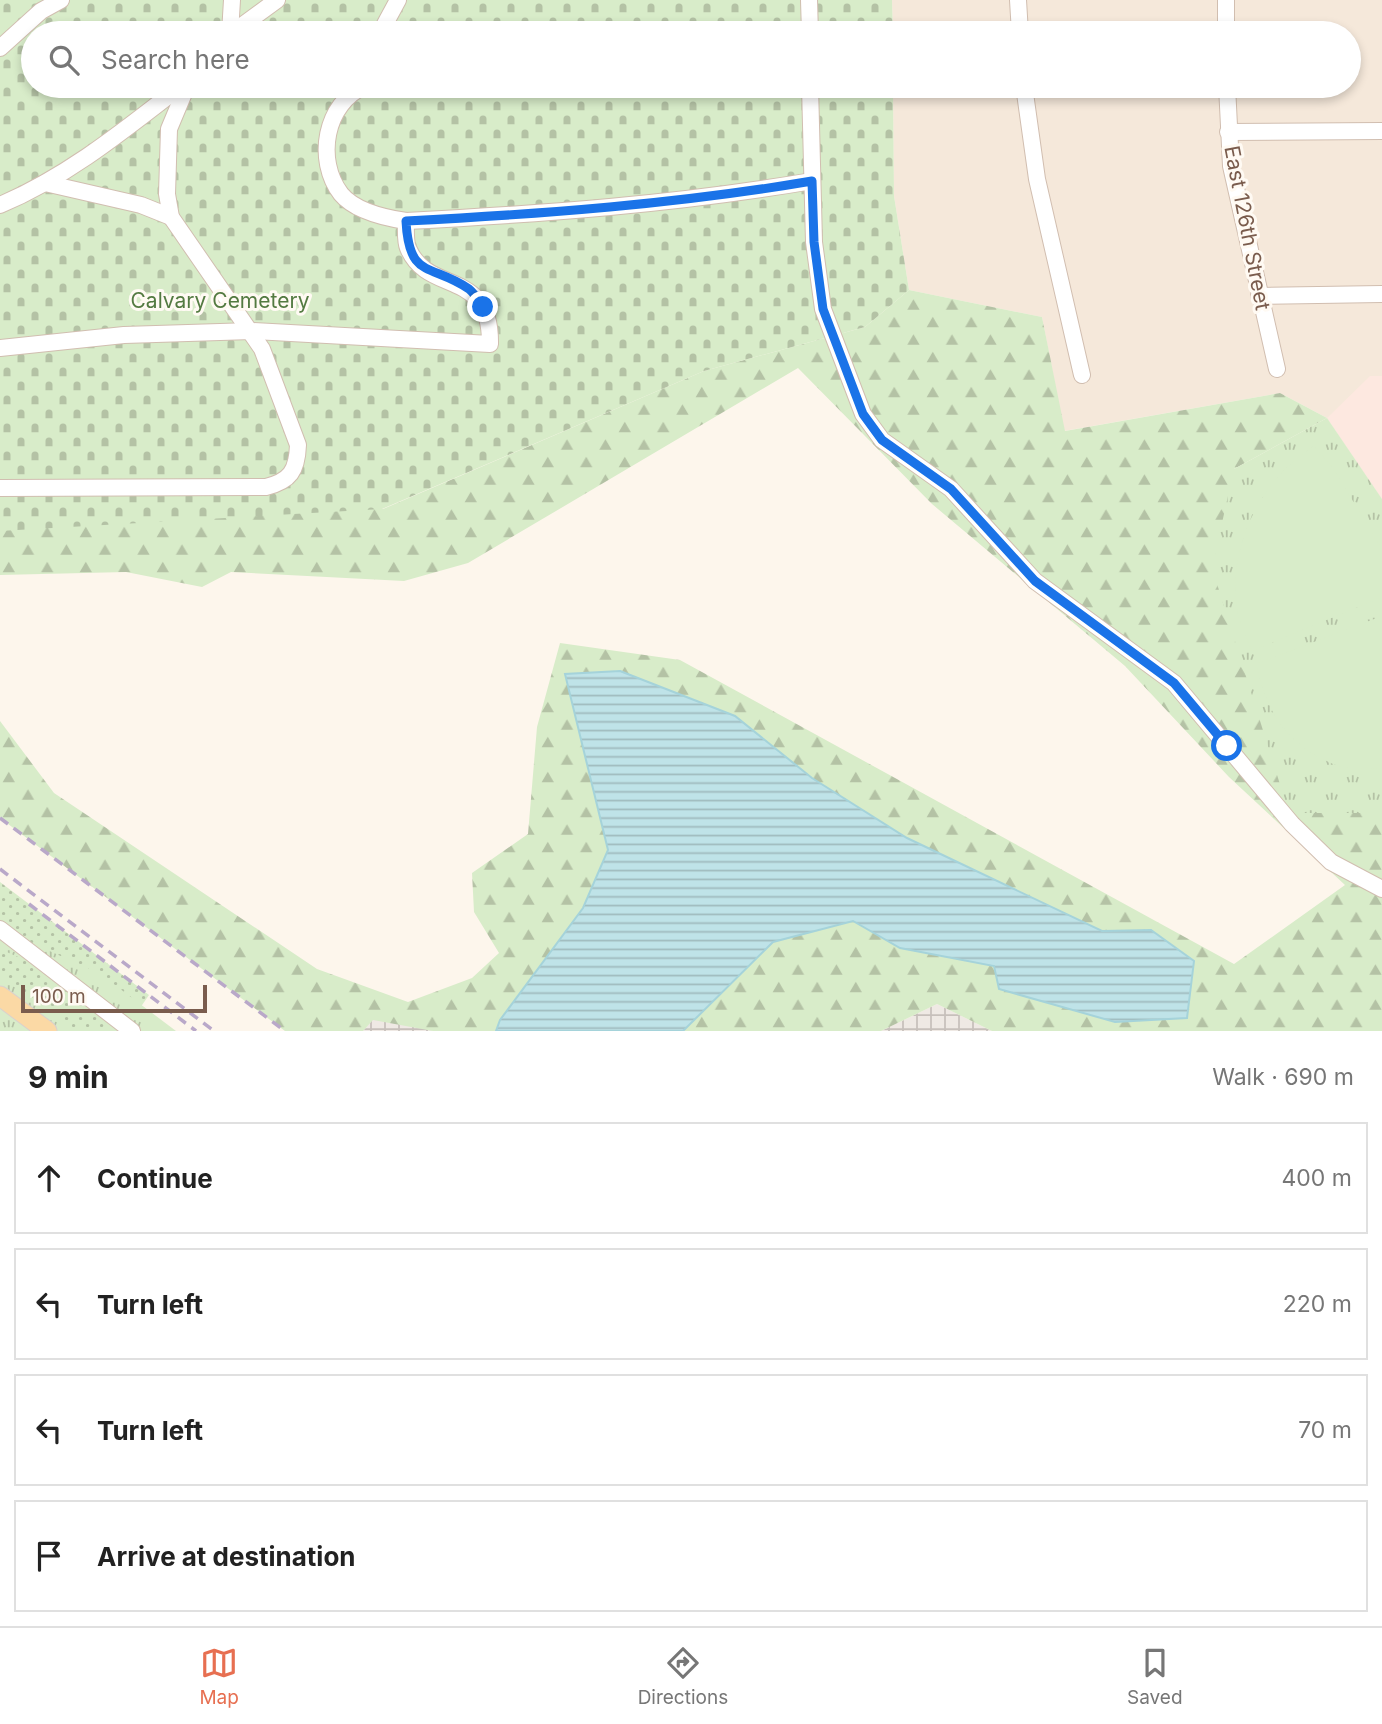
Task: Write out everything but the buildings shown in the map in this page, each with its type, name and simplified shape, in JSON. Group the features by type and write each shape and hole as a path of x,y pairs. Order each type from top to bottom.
{"main road":[{"path":"0,996 47,1031"}],"street":[{"path":"30,21 61,0"},
{"path":"231,21 232,0"},
{"path":"248,21 277,0"},
{"path":"387,21 398,0"},
{"path":"809,0 810,21"},
{"path":"1018,0 1019,21"},
{"path":"1226,0 1226,21"},
{"path":"0,48 21,29"},
{"path":"0,205 90,158 166,98"},
{"path":"0,488 266,486 286,482 298,461 298,445 262,349 252,331 218,289 171,217 167,194 169,129 182,98"},
{"path":"347,98 336,109 327,137 328,162 333,179 342,196 364,209 406,221 592,211 729,195 812,181"},
{"path":"810,98 814,242 823,309 863,414 882,440 951,489 1035,581 1174,683 1292,824 1331,862 1382,889"},
{"path":"1026,98 1037,179 1082,375"},
{"name":"East 126th Street","path":"1227,98 1231,166 1277,369"},
{"path":"1228,132 1382,131"},
{"path":"45,183 129,202 171,217"},
{"path":"0,348 124,335 252,331 490,344 490,325 483,307 470,290 422,268 407,247 406,221"},
{"path":"1259,296 1382,294"},
{"path":"0,929 132,1031"}],"shaded area":[{"path":"892,0 1382,0 1382,499 1327,418 1280,393 1064,431 1042,317 909,290 894,196 893,98 1361,98 1361,21 893,21"},
{"path":"1370,376 1382,376 1382,499 1327,418"},
{"path":"937,1004 992,1031 881,1031"},
{"path":"373,1019 427,1027 433,1031 363,1031"}],"green space":[{"name":"Calvary Cemetery","path":"0,0 892,0 893,21 21,21 21,98 893,98 894,196 909,290 865,327 704,371 382,509 0,531"},
{"path":"909,290 1042,317 1065,431 1280,393 1327,418 1234,469 1289,813 1382,813 1382,1031 992,1031 937,1004 881,1031 683,1031 773,942 853,921 900,948 994,966 1151,930 1102,931 907,838 812,778 735,716 620,671 565,674 609,850 583,908 500,1020 496,1031 433,1031 373,1020 363,1031 285,1031 0,818 0,721 54,793 317,969 408,1002 472,978 499,953 474,912 472,873 528,834 537,727 560,643 680,660 1234,964 1345,885 1229,777 1125,666 932,504 798,368 468,563 404,581 231,572 202,587 126,572 0,575 0,502 383,509 704,371 865,327"},
{"path":"1327,418 1382,499 1382,813 1289,813 1212,568 1234,469"},
{"path":"1314,446 1333,468 1382,549 1382,597 1252,651 1238,615 1235,591 1242,543 1262,498 1294,460"},
{"path":"1382,616 1382,769 1338,766 1316,756 1290,736 1266,697 1256,664"},
{"path":"0,882 149,995 127,1027 132,1031 47,1031 0,996"},
{"path":"0,929 99,973 176,1031 122,1031 34,964 0,949"},
{"path":"0,973 77,1031 0,1031"}],"water":[{"path":"620,671 735,716 812,778 907,838 1102,931 1151,930 1194,961 1187,1018 1115,1022 999,989 994,966 900,948 853,921 773,942 683,1031 496,1031 500,1020 583,908 608,850 565,674"}],"railway":[{"path":"0,818 285,1031"},
{"path":"0,869 214,1031"},
{"path":"29,904 196,1031"}],"route":[{"path":"483,307 470,290 422,268 407,247 406,221 592,211 729,195 812,181 814,242 823,309 863,414 882,440 951,489 1035,581 1174,683 1227,746"}]}
